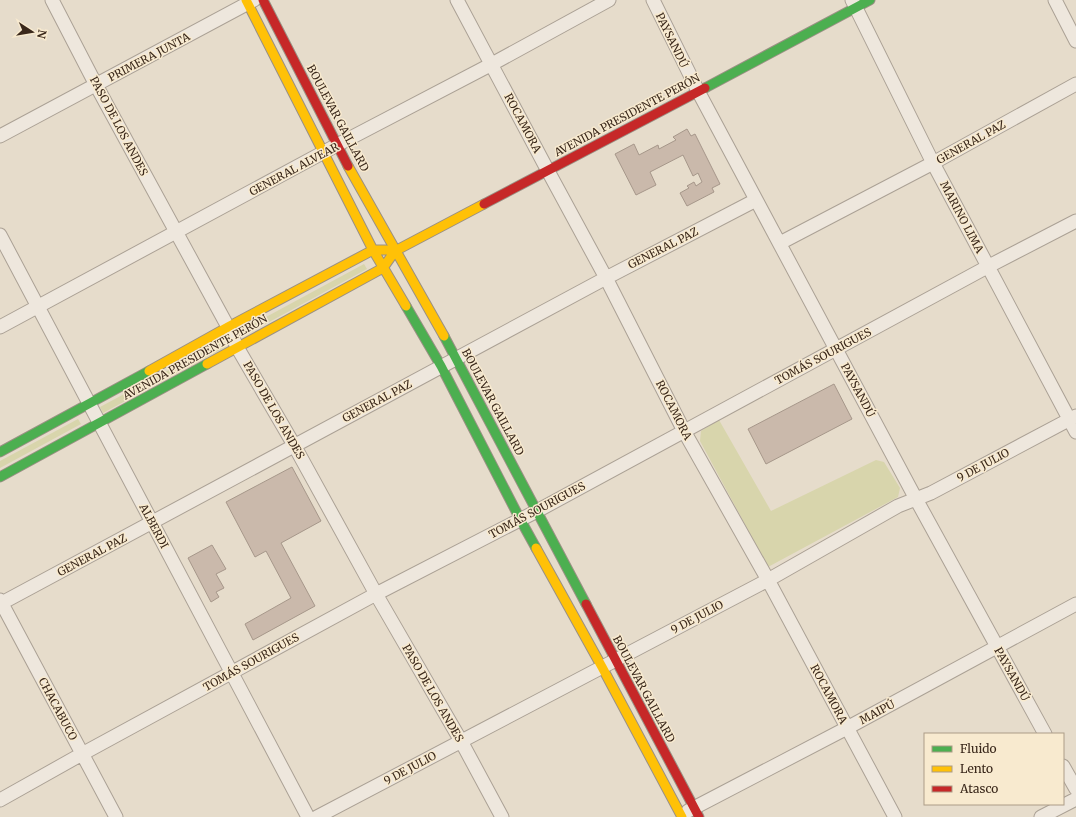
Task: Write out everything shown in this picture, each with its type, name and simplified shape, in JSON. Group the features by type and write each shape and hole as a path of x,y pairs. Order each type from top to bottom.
{"street":[{"name":"PASO DE LOS ANDES","path":"52,0 96,85 228,327 237,347 294,445 376,594 461,741 502,817"},
{"name":"BOULEVAR GAILLARD","path":"263,0 337,145 456,358 697,813"},
{"name":"ROCAMORA","path":"457,0 606,278 684,431 768,580 895,817"},
{"name":"GENERAL ALVEAR","path":"0,327 609,0"},
{"name":"PAYSANDÚ","path":"653,0 698,91 756,200 916,499 1044,733"},
{"name":"AVENIDA PRESIDENTE PERÓN","path":"0,477 383,268 395,251 698,91 854,4 870,0"},
{"path":"1055,0 1076,41"},
{"name":"PRIMERA JUNTA","path":"0,136 250,1"},
{"path":"250,1 373,250 441,366 520,519 602,667 679,816"},
{"name":"MARINO LIMA","path":"854,4 933,163 1073,418 1076,432"},
{"name":"GENERAL PAZ","path":"780,243 933,163 1076,84"},
{"name":"GENERAL PAZ","path":"1,603 441,366 756,200"},
{"name":"TOMÁS SOURIGUES","path":"0,800 376,594 537,511 989,266 1076,221"},
{"name":"ALBERDI","path":"0,235 308,817"},
{"name":"AVENIDA PRESIDENTE PERÓN","path":"0,452 228,327 373,250"},
{"path":"373,250 395,251"},
{"name":"9 DE JULIO","path":"317,817 768,580 898,506 931,493 1073,418"},
{"name":"CHACABUCO","path":"1,603 116,817"},
{"name":"MAIPÚ","path":"679,816 697,813 847,728 1076,604"},
{"path":"1064,768 1076,789"},
{"path":"1041,817 1076,799"}],"shaded area":[{"path":"364,264 367,269 245,335 242,330"},
{"path":"223,341 226,347 103,413 100,407"},
{"path":"78,419 81,424 0,468 0,461"},
{"path":"719,420 771,511 876,460 884,462 900,488 898,497 768,567 700,441 701,431"}],"building":[{"path":"687,129 691,136 695,134 720,184 712,188 714,192 687,206 680,193 689,188 687,186 694,182 696,186 702,182 698,173 693,176 683,155 650,172 656,185 636,195 615,154 634,144 639,155 658,145 659,149 676,140 673,137"},
{"path":"834,384 852,419 766,464 748,429"},
{"path":"292,467 321,521 281,543 315,606 253,640 245,624 291,598 266,551 255,557 226,502"},
{"path":"212,545 226,569 216,574 224,588 216,592 219,597 211,602 188,558"}],"traffic: fast":[{"path":"705,88 870,0"},
{"path":"406,306 441,366 536,548"},
{"path":"444,336 586,604"},
{"path":"0,477 207,364"},
{"path":"0,452 149,371"}],"traffic: slow":[{"path":"246,0 373,250 406,306"},
{"path":"348,166 444,336"},
{"path":"207,364 383,268 395,251 484,204"},
{"path":"149,371 373,250 386,250"},
{"path":"536,548 602,667 682,817"}],"traffic: jam":[{"path":"263,0 348,166"},
{"path":"484,204 705,88"},
{"path":"586,604 699,817"}]}
